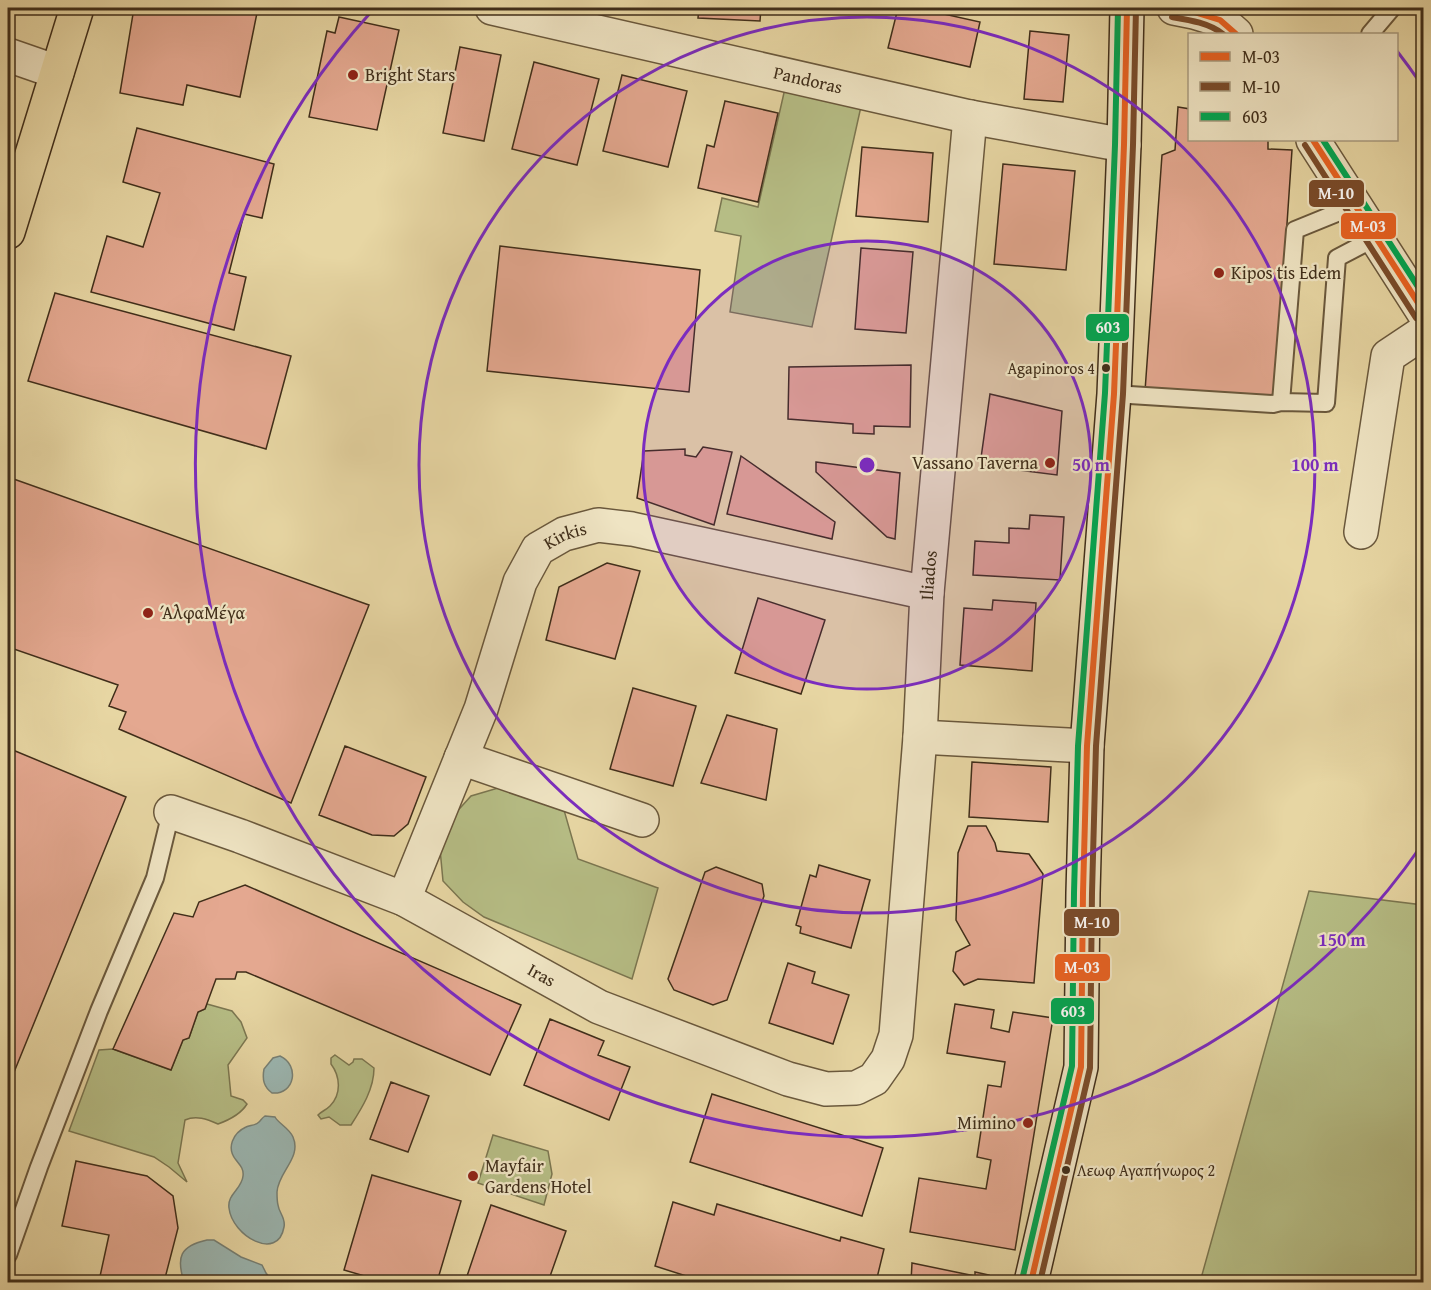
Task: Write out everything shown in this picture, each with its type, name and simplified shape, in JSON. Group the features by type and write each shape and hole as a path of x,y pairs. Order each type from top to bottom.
{"main road":[{"path":"8,232 77,8"}],"street":[{"name":"Pandoras","path":"492,8 970,117 1124,145"},
{"path":"1031,1282 1081,1067 1087,746 1114,394 1124,145 1126,8"},
{"path":"1174,8 1220,20 1235,33"},
{"path":"8,55 57,72"},
{"name":"Iliados","path":"896,1035 920,737 927,593 970,117"},
{"path":"1314,141 1424,313"},
{"path":"1360,532 1388,356 1424,332"},
{"name":"Kirkis","path":"404,899 481,709 520,582 538,549 564,534 598,525 632,529 927,593"},
{"path":"920,737 1087,746"},
{"path":"461,758 642,820"},
{"name":"Iras","path":"171,812 404,899 599,1007 788,1079 826,1089 856,1088 874,1079 888,1059 896,1035"}],"lane":[{"path":"1371,33 1392,8"},
{"path":"1281,402 1295,230 1354,206"},
{"path":"1114,394 1273,404 1281,402 1326,403 1337,258 1375,238"},
{"path":"8,1255 95,1022 154,878 171,812"}],"green space":[{"path":"786,84 862,102 812,327 730,312 741,236 715,231 722,198 758,207"},
{"path":"498,788 564,810 578,859 658,888 632,979 484,917 463,902 443,881 440,849 452,817 471,796"},
{"path":"1309,891 1423,905 1423,1282 1200,1282"},
{"path":"207,1004 232,1011 241,1022 247,1038 228,1065 231,1096 247,1104 234,1116 218,1124 206,1119 185,1120 178,1163 187,1182 154,1157 69,1131 99,1050 113,1049 171,1070 183,1040 189,1038 198,1012 205,1009"},
{"path":"335,1055 349,1065 354,1059 362,1059 374,1068 370,1091 351,1125 340,1125 329,1117 321,1119 318,1115 330,1106 338,1091 338,1079 331,1064 331,1058"},
{"path":"493,1135 548,1151 552,1174 544,1205 478,1183"}],"water":[{"path":"280,1056 290,1066 292,1079 286,1089 272,1093 264,1083 264,1069 273,1058"},
{"path":"265,1116 275,1117 291,1134 295,1145 292,1158 281,1178 277,1192 284,1227 280,1237 273,1243 265,1244 246,1236 238,1228 232,1218 229,1203 242,1181 243,1174 233,1155 232,1141 241,1130 254,1125"},
{"path":"214,1240 241,1257 262,1265 273,1282 184,1282 180,1266 182,1254 191,1246"}],"building":[{"path":"134,8 258,8 240,97 187,85 183,105 120,93"},
{"path":"699,8 761,8 760,21 698,18"},
{"path":"898,8 917,8 980,22 970,67 888,48"},
{"name":"Bright Stars","path":"339,17 399,30 377,130 309,117 327,31 335,33"},
{"path":"1030,31 1069,35 1063,102 1024,99"},
{"path":"460,47 501,55 484,141 443,133"},
{"path":"534,62 599,79 577,165 512,149"},
{"path":"622,75 687,91 668,167 603,151"},
{"path":"725,101 778,113 758,202 698,188 707,145 714,147"},
{"name":"Kipos tis Edem","path":"1178,107 1188,109 1188,141 1268,141 1268,149 1292,150 1275,401 1145,391 1162,155 1175,150"},
{"path":"137,128 274,164 262,218 244,214 229,273 246,277 234,330 91,292 107,236 143,247 160,193 123,182"},
{"path":"862,147 933,153 928,222 856,216"},
{"path":"1003,164 1075,171 1066,270 994,264"},
{"path":"500,246 700,270 689,392 487,371"},
{"path":"861,248 913,252 906,333 855,329"},
{"path":"55,293 291,356 266,449 28,381"},
{"path":"911,365 910,427 874,426 874,434 853,433 853,424 788,419 789,367"},
{"path":"990,394 1062,411 1057,475 980,465"},
{"path":"703,447 732,452 714,525 637,498 644,451 685,449 685,455 696,457"},
{"path":"741,456 835,522 832,539 727,514"},
{"path":"816,462 900,473 895,539 887,537 816,472"},
{"path":"8,477 369,605 291,803 119,729 126,712 109,706 118,685 8,647"},
{"path":"1030,515 1064,517 1060,580 973,575 975,541 1009,543 1009,528 1029,529"},
{"path":"607,563 640,571 615,659 546,640 559,587"},
{"path":"758,598 825,620 801,694 735,673"},
{"path":"993,600 1036,603 1032,671 960,665 964,608 992,610"},
{"path":"633,688 696,706 673,786 610,769"},
{"path":"727,715 777,729 766,800 701,783"},
{"path":"345,746 426,777 408,824 394,836 372,835 319,815"},
{"path":"8,748 126,797 8,1087"},
{"path":"972,762 1051,767 1048,822 969,817"},
{"path":"968,826 986,826 997,851 1029,854 1043,874 1034,983 978,979 964,985 953,971 956,952 970,945 956,920 958,853"},
{"path":"819,865 870,880 851,948 800,933 801,927 796,925 810,875 816,877"},
{"path":"716,867 762,884 764,896 727,1000 713,1005 674,990 668,979 705,872"},
{"path":"245,885 521,1005 490,1075 246,972 237,972 235,979 216,979 205,1009 198,1012 189,1038 183,1040 171,1070 113,1049 174,913 193,917 199,902"},
{"path":"788,963 815,972 812,983 849,995 833,1044 769,1023"},
{"path":"955,1004 994,1010 991,1028 1009,1032 1013,1012 1053,1018 1015,1250 910,1232 919,1178 986,1189 991,1160 977,1157 988,1085 1001,1087 1005,1062 947,1053"},
{"path":"550,1019 604,1041 598,1055 630,1067 609,1120 524,1085"},
{"path":"391,1082 429,1096 408,1152 370,1139"},
{"path":"712,1094 883,1148 862,1216 690,1162"},
{"path":"76,1161 147,1176 173,1196 178,1228 164,1282 99,1281 109,1235 62,1226"},
{"path":"372,1175 461,1201 437,1282 385,1282 344,1270"},
{"path":"673,1202 714,1215 717,1204 840,1241 841,1237 884,1249 876,1282 705,1282 655,1266"},
{"path":"491,1205 566,1231 548,1282 465,1282"},
{"path":"912,1263 975,1276 975,1272 989,1275 987,1282 911,1282"}],"transit line":[{"name":"603","path":"1022,1280 1072,1066 1078,746 1105,393 1118,8"},
{"name":"M-03","path":"1031,1282 1081,1067 1087,746 1114,394 1127,8"},
{"name":"M-10","path":"1040,1282 1090,1068 1096,746 1123,394 1136,8"},
{"name":"M-03","path":"1174,8 1220,20 1235,33"},
{"name":"M-10","path":"1172,17 1205,25 1222,33"},
{"name":"M-03","path":"1314,141 1424,312"},
{"name":"603","path":"1324,141 1424,296"},
{"name":"M-10","path":"1305,145 1416,318"}],"place":[{"name":"Bright Stars","path":"353,75"},
{"name":"Kipos tis Edem","path":"1219,273"},
{"name":"Agapinoros 4","path":"1106,368"},
{"name":"Vassano Taverna","path":"1050,463"},
{"name":"ΆλφαΜέγα","path":"148,613"},
{"name":"Mimino","path":"1028,1123"},
{"name":"Λεωφ Αγαπήνωρος 2","path":"1066,1170"},
{"name":"Mayfair Gardens Hotel","path":"473,1176"}]}
